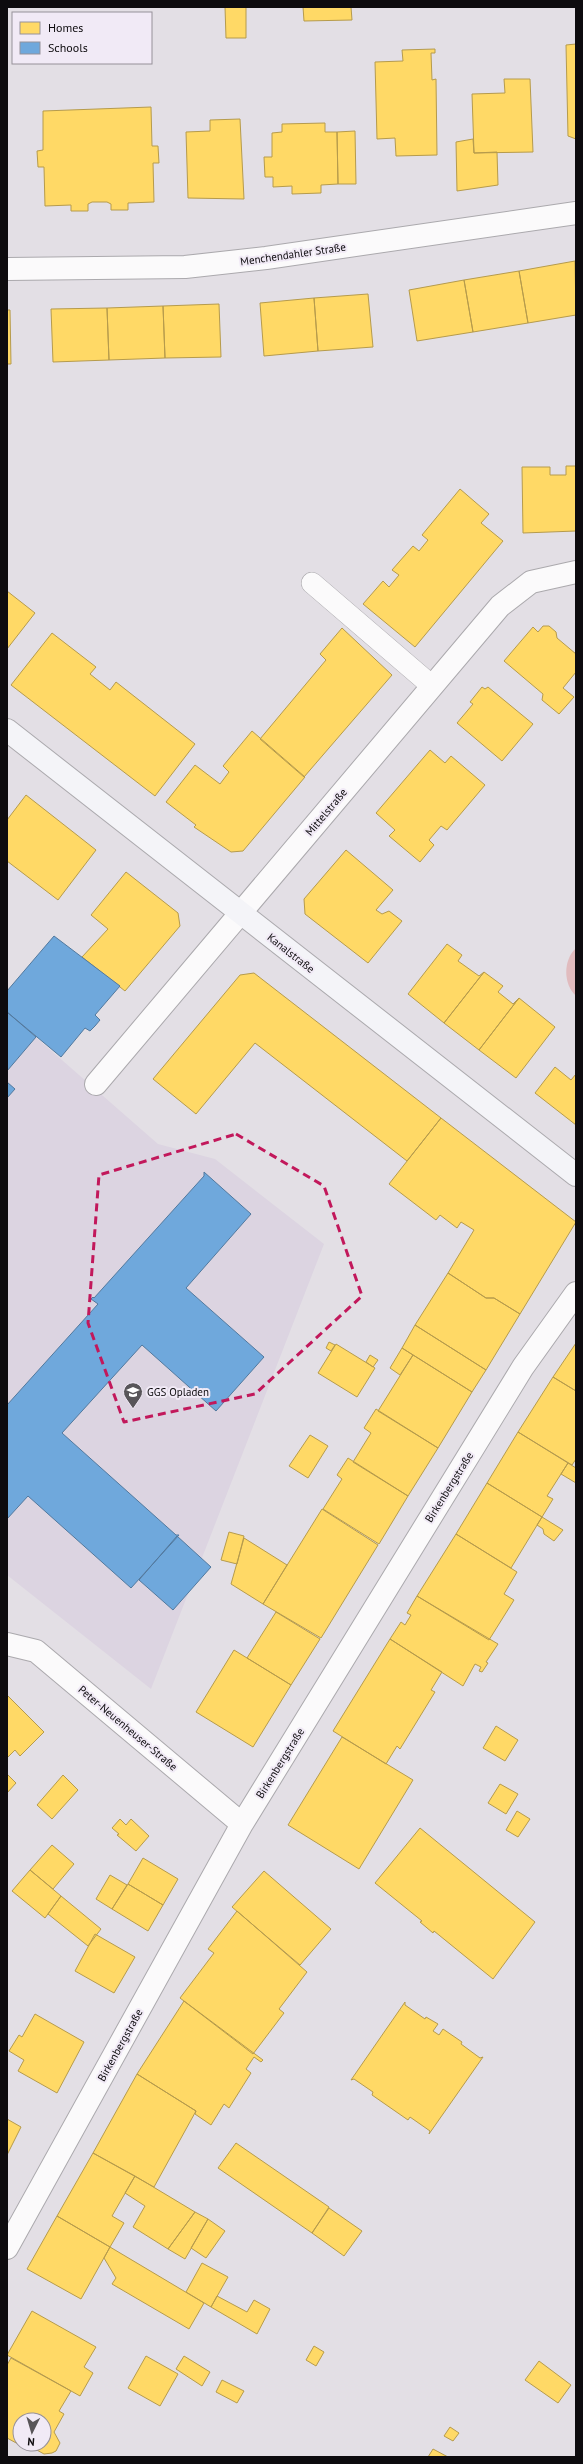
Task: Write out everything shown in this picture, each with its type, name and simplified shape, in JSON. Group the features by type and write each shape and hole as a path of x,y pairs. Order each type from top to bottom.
{"street":[{"name":"Menchendahler Straße","path":"7,269 193,266 266,258 576,213"},
{"name":"Mittelstraße","path":"96,1084 500,606 531,582 576,572"},
{"name":"Kanalstraße","path":"7,730 240,914 576,1175"},
{"name":"Birkenbergstraße","path":"7,2248 242,1824 523,1368 576,1293"},
{"name":"Peter-Neuenheuser-Straße","path":"7,1644 36,1651 242,1824"}],"lane":[{"path":"312,583 432,686"}],"highlighted area":[{"path":"236,1134 324,1186 362,1296 255,1394 124,1422 88,1323 99,1175"}],"shaded area":[{"path":"576,948 576,996 569,985 566,972 569,959"},
{"name":"GGS Opladen","path":"7,1012 158,1144 215,1159 324,1244 151,1689 7,1575"}],"building: Homes":[{"path":"225,7 246,7 246,38 226,38"},
{"path":"303,7 351,7 352,20 304,21"},
{"path":"576,44 576,139 568,136 566,45"},
{"path":"435,49 435,53 431,53 432,80 436,79 437,155 396,156 395,138 377,139 375,62 403,61 402,50"},
{"path":"504,79 530,79 533,152 474,153 472,94 505,93"},
{"path":"151,107 152,146 158,146 159,163 153,163 154,202 128,203 128,210 111,210 111,204 107,202 92,202 88,204 88,211 71,211 71,205 45,206 44,167 38,167 37,151 43,150 43,111"},
{"path":"240,119 244,199 188,198 186,132 210,131 210,120"},
{"path":"325,123 325,132 337,132 338,184 321,185 321,193 292,194 292,186 273,187 273,177 265,177 264,157 272,157 272,133 282,132 282,124"},
{"path":"355,131 356,184 338,184 337,132"},
{"path":"473,139 474,153 497,152 498,185 457,191 456,142"},
{"path":"575,261 576,315 528,323 519,271"},
{"path":"519,271 528,323 473,332 464,280"},
{"path":"464,280 473,332 417,341 409,290"},
{"path":"368,294 373,347 318,351 314,298"},
{"path":"314,298 318,351 264,356 260,303"},
{"path":"219,304 221,357 165,358 163,306"},
{"path":"163,306 165,358 109,360 107,308"},
{"path":"107,308 109,360 53,362 51,309"},
{"path":"7,310 10,310 11,364 7,364"},
{"path":"566,466 576,466 576,531 523,533 522,467 550,467 550,475 566,475"},
{"path":"460,489 489,514 481,523 503,541 415,647 363,604 383,581 389,587 399,575 392,570 413,546 419,551 428,540 422,535"},
{"path":"7,591 35,613 7,649"},
{"path":"543,626 549,626 556,632 557,638 576,654 576,672 563,688 574,697 559,714 542,700 543,694 504,661 533,627 538,632"},
{"path":"342,628 392,675 304,777 260,739 326,660 320,654"},
{"path":"52,633 96,667 90,674 110,690 116,682 195,744 155,796 11,685"},
{"path":"482,687 485,689 488,687 533,724 502,761 457,723 473,704 470,702"},
{"path":"252,731 305,777 243,851 231,852 194,827 196,825 166,802 195,765 220,784 229,772 223,766"},
{"path":"430,750 445,763 451,756 485,785 447,830 441,826 429,840 434,845 420,862 389,836 395,830 376,813"},
{"path":"26,795 96,850 58,900 7,861 7,820"},
{"path":"346,850 393,890 376,910 382,914 389,911 402,921 368,963 305,914 304,899"},
{"path":"126,872 178,913 180,926 125,991 82,957 108,929 91,915"},
{"path":"447,944 462,955 458,961 479,976 484,972 444,1023 408,994"},
{"path":"484,972 503,986 498,992 513,1004 519,998 479,1050 444,1023"},
{"path":"254,973 441,1118 407,1161 255,1043 196,1114 153,1079 240,975"},
{"path":"519,998 555,1027 516,1078 479,1050"},
{"path":"555,1067 571,1080 576,1074 576,1125 535,1093"},
{"path":"441,1118 576,1222 520,1314 494,1298 486,1298 448,1273 474,1230 461,1222 457,1228 440,1215 436,1220 389,1184"},
{"path":"448,1273 486,1298 494,1298 520,1314 486,1370 415,1325"},
{"path":"415,1325 486,1370 472,1392 402,1348"},
{"path":"329,1342 335,1345 331,1351 326,1348"},
{"path":"576,1343 576,1391 553,1377"},
{"path":"336,1344 375,1368 357,1397 318,1373"},
{"path":"402,1348 413,1355 400,1375 390,1368"},
{"path":"370,1355 378,1360 373,1367 366,1362"},
{"path":"413,1355 472,1392 438,1448 378,1411"},
{"path":"553,1377 576,1391 576,1459 572,1465 518,1432"},
{"path":"376,1409 438,1448 408,1496 353,1462 371,1433 364,1428"},
{"path":"518,1432 568,1463 547,1496 553,1499 542,1517 487,1483"},
{"path":"310,1435 328,1446 308,1478 289,1466"},
{"path":"348,1458 408,1496 379,1544 323,1509 342,1479 337,1475"},
{"path":"568,1463 576,1468 576,1483 561,1474"},
{"path":"487,1483 542,1517 511,1568 456,1534"},
{"path":"322,1509 378,1545 321,1638 263,1604"},
{"path":"542,1517 563,1530 554,1541 544,1534 543,1529 537,1525"},
{"path":"229,1532 244,1536 237,1564 221,1560"},
{"path":"456,1534 517,1572 504,1594 514,1600 489,1640 417,1596"},
{"path":"244,1538 287,1565 263,1604 231,1584"},
{"path":"417,1596 498,1644 486,1662 488,1663 482,1672 479,1671 481,1667 475,1664 463,1686 390,1639 401,1622 405,1625 411,1615 407,1613"},
{"path":"276,1612 320,1639 291,1685 247,1658"},
{"path":"390,1639 442,1672 431,1690 435,1692 400,1749 397,1746 386,1764 333,1731"},
{"path":"234,1650 291,1685 253,1747 196,1712"},
{"path":"7,1695 44,1732 20,1756 15,1750 7,1758"},
{"path":"496,1726 518,1740 505,1761 483,1748"},
{"path":"342,1737 413,1780 359,1869 288,1825"},
{"path":"7,1774 16,1783 7,1793"},
{"path":"63,1775 78,1790 52,1819 37,1805"},
{"path":"500,1784 518,1794 506,1814 488,1803"},
{"path":"517,1811 530,1819 518,1837 506,1830"},
{"path":"120,1819 126,1825 131,1819 149,1836 136,1851 117,1835 119,1834 112,1828"},
{"path":"420,1828 535,1922 493,1979 434,1931 433,1933 420,1922 422,1921 375,1883"},
{"path":"52,1845 74,1864 53,1889 30,1870"},
{"path":"143,1858 178,1879 163,1905 128,1884"},
{"path":"30,1870 61,1896 45,1918 12,1891"},
{"path":"264,1871 331,1929 300,1965 232,1907"},
{"path":"110,1875 127,1885 112,1909 96,1899"},
{"path":"128,1884 163,1905 148,1931 112,1909"},
{"path":"61,1896 101,1929 88,1946 48,1914"},
{"path":"237,1911 307,1972 279,2009 284,2013 253,2054 180,1998 214,1953 208,1949"},
{"path":"95,1934 135,1957 114,1993 75,1971"},
{"path":"184,2001 263,2060 261,2062 254,2057 246,2069 251,2073 229,2108 224,2104 211,2125 195,2114 196,2111 137,2074"},
{"path":"405,2002 405,2005 425,2019 426,2017 438,2024 433,2031 439,2035 443,2029 462,2042 461,2044 480,2058 483,2057 429,2134 430,2131 410,2117 408,2120 372,2095 373,2092 354,2079 351,2080"},
{"path":"35,2014 84,2042 57,2093 18,2071 24,2060 9,2051 19,2035 22,2037"},
{"path":"137,2074 196,2111 154,2187 93,2153"},
{"path":"7,2119 21,2127 7,2155"},
{"path":"236,2143 329,2207 312,2233 218,2168"},
{"path":"93,2153 135,2176 112,2216 124,2223 110,2247 57,2216"},
{"path":"135,2176 195,2212 168,2249 133,2227 145,2206 125,2193"},
{"path":"329,2208 362,2231 344,2256 312,2233"},
{"path":"195,2212 208,2219 185,2259 168,2249"},
{"path":"57,2216 110,2247 81,2299 27,2269"},
{"path":"208,2219 225,2231 206,2258 191,2248"},
{"path":"110,2247 204,2303 189,2329 112,2284 116,2278 104,2258"},
{"path":"202,2263 228,2277 211,2307 186,2292"},
{"path":"217,2296 247,2312 254,2300 270,2309 257,2334 211,2307"},
{"path":"32,2311 96,2347 84,2367 93,2373 80,2396 7,2355"},
{"path":"314,2346 324,2352 316,2366 306,2360"},
{"path":"146,2356 178,2374 160,2406 128,2388"},
{"path":"184,2356 210,2372 202,2386 176,2369"},
{"path":"11,2358 71,2391 59,2411 64,2414 54,2432 60,2443 56,2451 52,2453 44,2454 40,2452 52,2452 52,2412 12,2412 12,2441 7,2438 7,2365"},
{"path":"539,2361 571,2385 558,2403 525,2380"},
{"path":"222,2380 244,2391 237,2403 216,2392"},
{"path":"450,2427 459,2433 453,2441 444,2436"},
{"path":"433,2449 448,2457 428,2457"}],"building: Schools":[{"path":"54,936 120,986 95,1015 100,1020 90,1031 85,1028 61,1057 7,1012 7,991"},
{"path":"7,1012 36,1037 7,1071"},
{"path":"7,1082 15,1089 7,1098"},
{"path":"204,1172 251,1214 186,1288 264,1357 216,1411 142,1345 62,1433 176,1535 179,1535 131,1588 28,1496 7,1519 7,1405 98,1304 91,1299 93,1297 94,1298 204,1176"},
{"path":"177,1536 211,1567 173,1610 139,1580"}],"place":[{"name":"GGS Opladen","path":"133,1409"}]}
